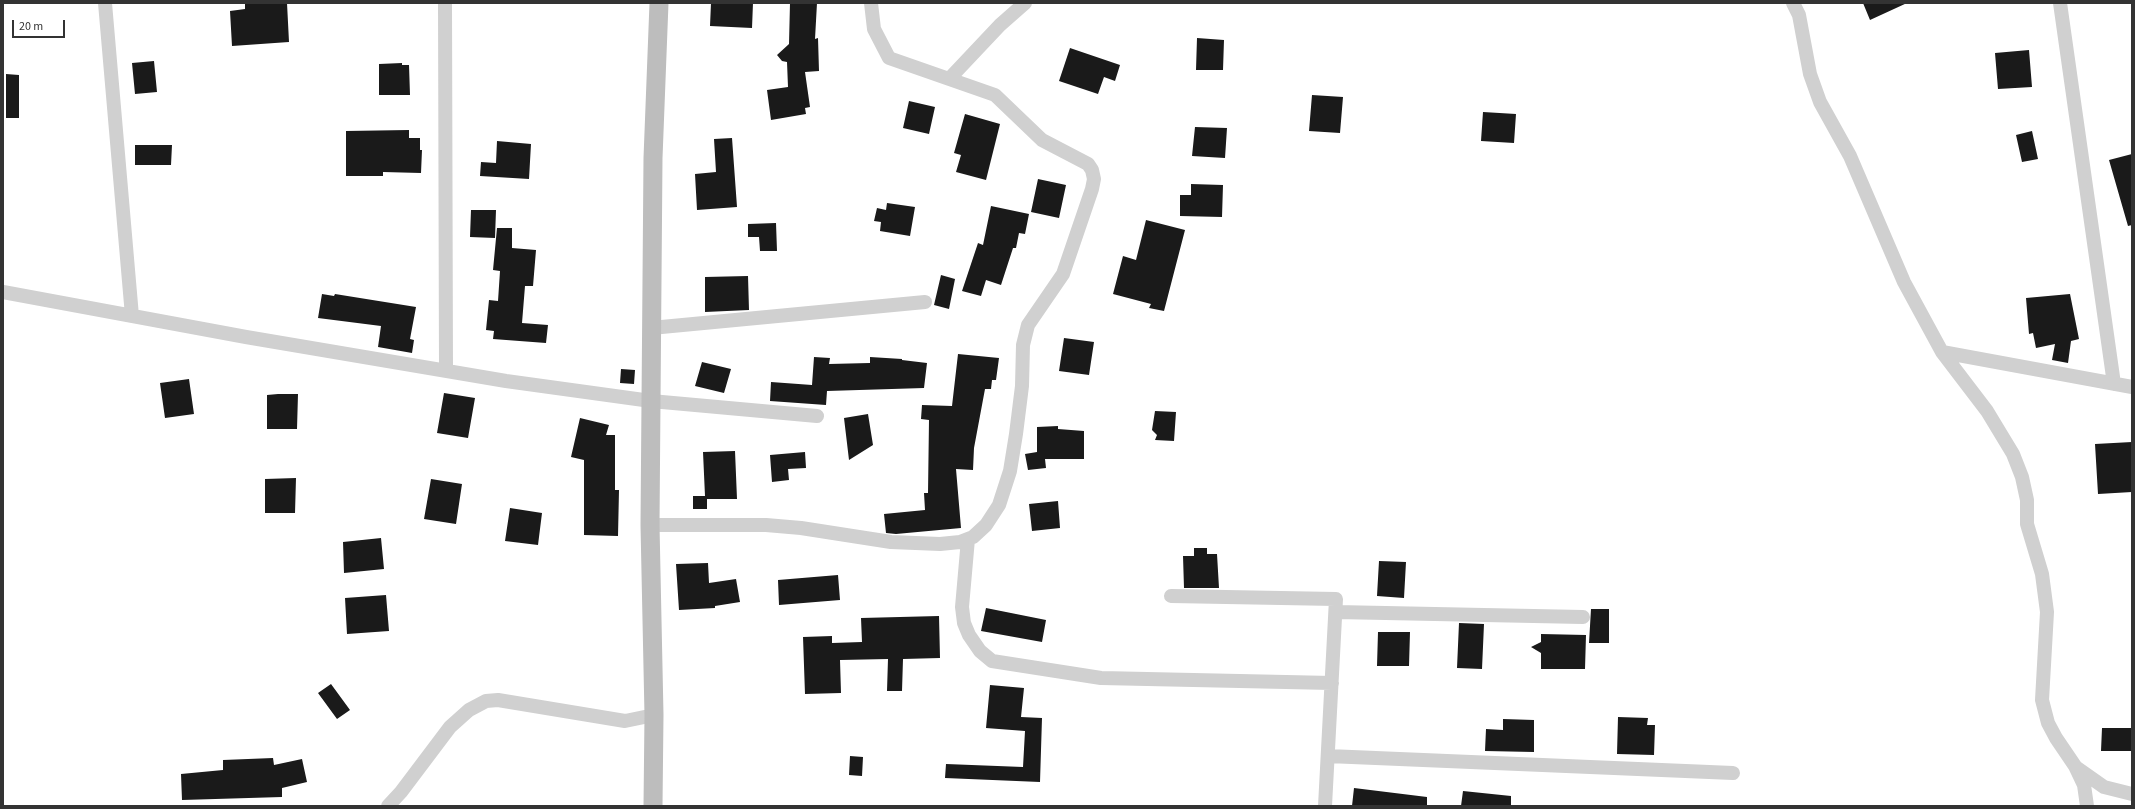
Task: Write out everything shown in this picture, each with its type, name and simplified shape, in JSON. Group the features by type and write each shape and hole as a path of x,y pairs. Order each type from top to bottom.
{"street":[{"path":"105,3 132,316"},
{"path":"445,3 446,371"},
{"path":"653,806 654,715 650,525 651,328 653,158 659,3"},
{"path":"650,525 766,525 801,528 891,542 940,544 960,542 973,537 986,525 999,505 1010,471 1016,434 1022,386 1022,345 1028,325 1063,274 1092,189 1094,179 1092,170 1088,164 1042,140 995,95 950,78 889,58 874,29 871,3"},
{"path":"950,78 1000,25 1025,3"},
{"path":"1793,3 1799,15 1810,74 1820,102 1850,156 1904,282 1942,352 1987,411 2013,454 2022,477 2027,500 2026,524 2042,574 2047,612 2042,700 2048,723 2056,738 2075,766 2084,785 2086,806"},
{"path":"2060,3 2114,384"},
{"path":"3,292 446,371 651,401 817,416"},
{"path":"651,328 925,302"},
{"path":"1942,352 2132,387"},
{"path":"968,539 962,607 964,623 980,651 992,661 1101,678 1332,683"},
{"path":"1171,596 1336,599 1325,806"},
{"path":"1336,612 1583,617"},
{"path":"388,806 401,792 450,727 469,710 486,701 498,700 625,721 654,715"},
{"path":"1328,756 1732,773"},
{"path":"2075,766 2104,787 2132,794"}],"building":[{"path":"245,3 287,3 289,42 232,46 230,11 245,9"},
{"path":"711,3 753,3 752,28 710,26"},
{"path":"790,3 817,3 815,39 818,38 819,71 805,72 810,107 805,108 806,114 771,120 767,90 788,87 787,62 782,61 777,55 789,44"},
{"path":"1863,3 1907,3 1870,20"},
{"path":"1197,38 1224,40 1223,70 1196,70"},
{"path":"1070,48 1120,65 1115,81 1104,77 1098,94 1059,81"},
{"path":"2029,50 2032,87 1998,89 1995,53"},
{"path":"154,61 157,92 135,94 132,63"},
{"path":"402,63 402,65 409,65 410,95 379,95 379,64"},
{"path":"6,74 19,75 19,118 6,118"},
{"path":"1312,95 1343,97 1340,133 1309,131"},
{"path":"909,101 935,107 929,134 903,128"},
{"path":"1483,112 1516,114 1514,143 1481,141"},
{"path":"965,114 1000,124 986,180 956,172 961,155 954,153"},
{"path":"1195,127 1227,128 1225,158 1192,156"},
{"path":"409,130 409,138 420,138 420,150 422,150 421,173 383,172 383,176 346,176 346,131"},
{"path":"2032,131 2038,159 2022,162 2016,135"},
{"path":"732,138 737,207 697,210 695,174 716,172 714,139"},
{"path":"497,141 531,144 529,179 480,176 481,162 496,163"},
{"path":"135,145 172,145 171,165 135,165"},
{"path":"2132,154 2132,225 2128,226 2109,160"},
{"path":"1038,179 1066,185 1059,218 1031,212"},
{"path":"1191,184 1223,185 1222,217 1180,216 1180,195 1191,195"},
{"path":"887,203 915,207 910,236 880,231 881,222 874,221 877,208 886,210"},
{"path":"991,206 1029,214 1025,234 1019,233 1016,248 1013,248 1001,285 986,280 981,296 962,291 978,243 983,245"},
{"path":"471,210 496,210 495,238 470,237"},
{"path":"1146,220 1185,230 1164,311 1149,308 1151,304 1113,294 1123,256 1136,260"},
{"path":"776,223 777,251 760,251 759,237 748,237 748,224"},
{"path":"497,228 512,228 512,248 536,250 533,286 525,286 522,323 548,325 546,343 493,339 494,331 486,330 489,300 498,301 500,271 493,270"},
{"path":"941,275 955,279 949,309 934,305"},
{"path":"748,276 749,310 705,312 705,277"},
{"path":"322,294 334,296 335,294 416,307 410,339 414,340 412,353 378,347 381,326 318,318"},
{"path":"2070,294 2079,339 2071,341 2068,363 2052,360 2055,344 2036,348 2033,333 2029,334 2026,298"},
{"path":"1064,338 1094,342 1089,375 1059,371"},
{"path":"958,354 999,358 996,380 992,380 991,389 985,389 974,448 973,470 956,469 961,528 896,534 886,533 884,514 925,510 924,493 928,493 929,420 921,419 922,405 952,406"},
{"path":"814,357 830,358 829,364 870,363 870,357 902,359 927,363 924,388 827,391 826,405 770,401 771,382 812,385"},
{"path":"702,362 731,369 724,393 695,386"},
{"path":"621,369 635,370 634,384 620,383"},
{"path":"189,379 194,414 165,418 160,383"},
{"path":"444,393 475,398 468,438 437,433"},
{"path":"298,394 297,429 267,429 267,395"},
{"path":"1155,411 1176,412 1174,441 1155,440 1157,435 1152,430"},
{"path":"868,414 873,445 849,460 844,418"},
{"path":"580,418 609,425 606,435 615,435 615,490 619,490 618,536 584,535 584,460 571,457"},
{"path":"1058,426 1058,429 1084,431 1084,459 1045,459 1046,468 1028,470 1025,454 1037,452 1037,427"},
{"path":"2132,442 2132,492 2098,494 2095,444"},
{"path":"735,451 737,499 707,499 707,509 693,509 693,496 705,496 703,452"},
{"path":"805,452 806,468 788,469 789,480 772,482 770,455"},
{"path":"296,478 295,513 265,513 265,479"},
{"path":"431,479 462,484 456,524 424,519"},
{"path":"1058,501 1060,528 1032,531 1029,504"},
{"path":"510,508 542,513 538,545 505,541"},
{"path":"381,538 384,569 344,573 343,542"},
{"path":"1194,548 1207,548 1207,554 1217,554 1219,588 1184,588 1183,556 1194,556"},
{"path":"1379,561 1406,562 1404,598 1377,596"},
{"path":"708,563 709,583 736,579 740,602 715,606 715,608 679,610 676,564"},
{"path":"838,575 840,600 779,605 778,580"},
{"path":"386,595 389,631 347,634 345,598"},
{"path":"986,608 1046,620 1042,642 981,631"},
{"path":"1591,609 1609,609 1609,643 1589,643"},
{"path":"939,616 940,658 903,659 902,691 887,691 888,659 840,660 841,693 805,694 803,637 832,636 832,643 862,642 861,618"},
{"path":"1459,623 1484,624 1482,669 1457,668"},
{"path":"1378,632 1410,632 1409,666 1377,666"},
{"path":"1541,634 1586,635 1585,669 1541,669 1541,653 1531,647 1541,642"},
{"path":"331,684 350,710 337,719 318,693"},
{"path":"990,685 1024,688 1021,717 1042,718 1040,782 945,778 946,764 1023,767 1025,731 986,728"},
{"path":"1618,717 1648,718 1647,725 1655,725 1654,755 1617,754"},
{"path":"1503,719 1534,720 1534,752 1485,751 1486,729 1503,730"},
{"path":"2102,728 2132,728 2132,751 2101,751"},
{"path":"850,756 863,757 862,776 849,775"},
{"path":"273,758 274,765 302,759 307,782 282,788 282,797 182,800 181,774 223,770 223,760"},
{"path":"1354,788 1427,797 1427,806 1352,806"},
{"path":"1463,791 1511,796 1511,806 1461,806"}]}
